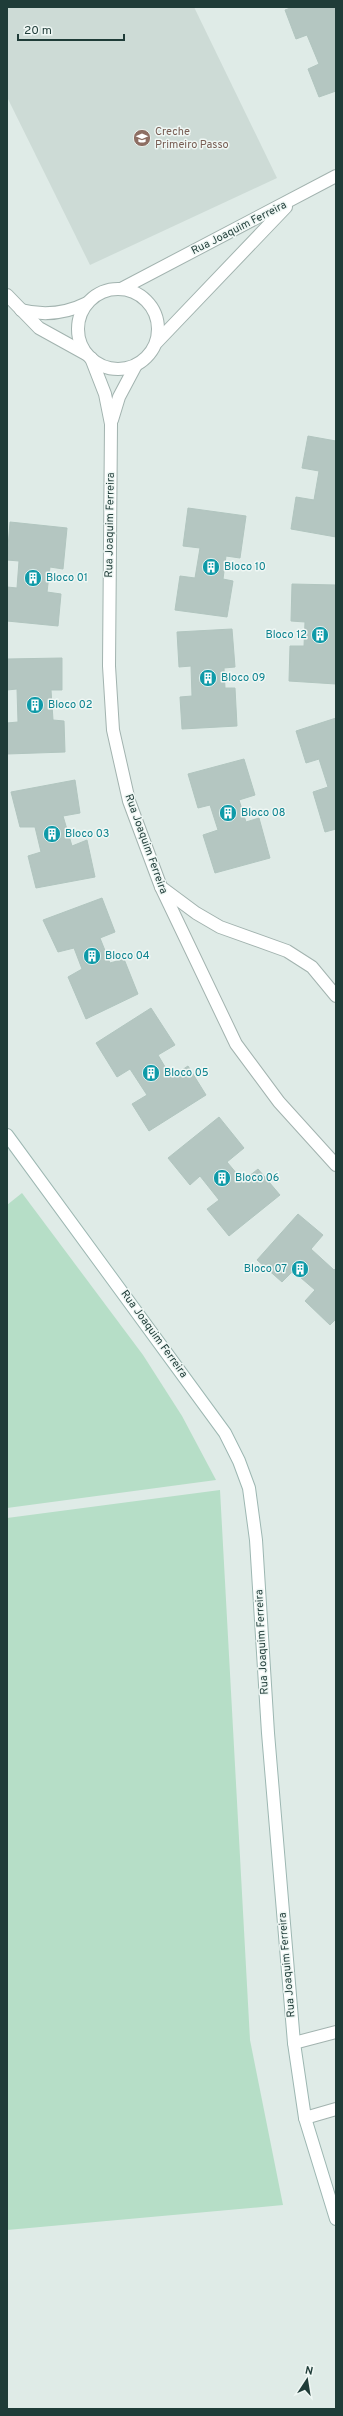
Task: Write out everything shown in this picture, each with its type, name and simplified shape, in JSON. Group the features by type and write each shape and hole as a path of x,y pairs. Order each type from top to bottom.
{"street":[{"name":"Rua Joaquim Ferreira","path":"121,289 336,176"},
{"name":"Rua Joaquim Ferreira","path":"111,424 119,397 136,365 152,351 157,342 294,199"},
{"name":"Rua Joaquim Ferreira","path":"19,310 39,315 63,312 87,303 101,292 128,289 140,295 150,304 156,315 159,328 157,342"},
{"path":"7,295 19,310 39,328 89,357 97,364 110,368 122,369 136,365"},
{"name":"Rua Joaquim Ferreira","path":"87,303 78,320 78,332 105,394 111,424 109,666 113,730 129,801 161,887 236,1044 279,1102 336,1165"},
{"path":"161,887 196,913 220,927 288,951 312,967 336,996"},
{"name":"Rua Joaquim Ferreira","path":"7,1134 225,1433 239,1461 248,1488 256,1540 268,1734 294,2043 305,2118 336,2219"},
{"path":"294,2043 336,2032"},
{"path":"305,2118 336,2109"}],"shaded area":[{"name":"Creche Primeiro Passo","path":"7,7 194,7 277,178 90,265 7,97"}],"green space":[{"path":"22,1193 143,1355 182,1416 216,1480 7,1508 7,1205"},
{"path":"220,1490 250,2040 283,2205 7,2230 7,1518"}],"building":[{"path":"293,7 336,7 336,91 319,97 308,69 319,64 307,35 296,39 285,10"},
{"path":"308,436 336,441 336,537 291,529 296,497 314,500 319,471 302,468"},
{"name":"Bloco 10","path":"188,508 246,516 240,558 226,556 223,579 233,581 227,617 175,610 180,576 195,578 200,548 183,546"},
{"name":"Bloco 01","path":"10,522 67,528 63,569 50,567 47,592 61,594 58,626 7,621 7,587 17,588 19,561 7,560"},
{"name":"Bloco 12","path":"292,584 336,585 336,684 289,681 290,646 304,646 305,622 291,621"},
{"name":"Bloco 09","path":"232,629 235,667 224,668 225,688 235,688 237,726 182,729 180,697 192,696 191,666 179,667 177,632"},
{"name":"Bloco 02","path":"62,658 62,690 51,690 53,720 64,721 65,752 7,754 7,723 18,722 17,689 7,690 7,659"},
{"path":"336,718 336,829 325,832 313,792 328,787 319,759 306,763 296,731"},
{"name":"Bloco 08","path":"244,759 255,795 239,800 246,822 259,818 270,858 215,873 203,835 218,830 210,805 198,808 188,774"},
{"name":"Bloco 03","path":"75,780 80,813 63,816 72,846 87,840 95,877 36,888 28,856 41,852 35,827 20,827 11,792"},
{"name":"Bloco 04","path":"102,898 115,932 100,938 110,963 124,959 138,994 86,1019 68,977 82,969 74,948 58,952 43,920"},
{"name":"Bloco 05","path":"151,1008 175,1045 158,1055 171,1077 188,1066 206,1095 149,1131 132,1104 147,1095 130,1069 117,1077 96,1043"},
{"name":"Bloco 06","path":"219,1117 244,1148 227,1162 243,1181 258,1169 280,1195 229,1236 207,1209 219,1200 200,1176 190,1185 168,1158"},
{"name":"Bloco 07","path":"298,1214 323,1235 311,1249 334,1270 336,1268 336,1319 330,1325 305,1301 315,1290 293,1271 282,1282 257,1260"}],"place":[{"name":"Creche Primeiro Passo","path":"142,138"},
{"name":"Bloco 10","path":"211,567"},
{"name":"Bloco 01","path":"33,578"},
{"name":"Bloco 12","path":"320,635"},
{"name":"Bloco 09","path":"208,678"},
{"name":"Bloco 02","path":"35,705"},
{"name":"Bloco 08","path":"228,813"},
{"name":"Bloco 03","path":"52,834"},
{"name":"Bloco 04","path":"92,956"},
{"name":"Bloco 05","path":"151,1073"},
{"name":"Bloco 06","path":"222,1178"},
{"name":"Bloco 07","path":"300,1269"}]}
